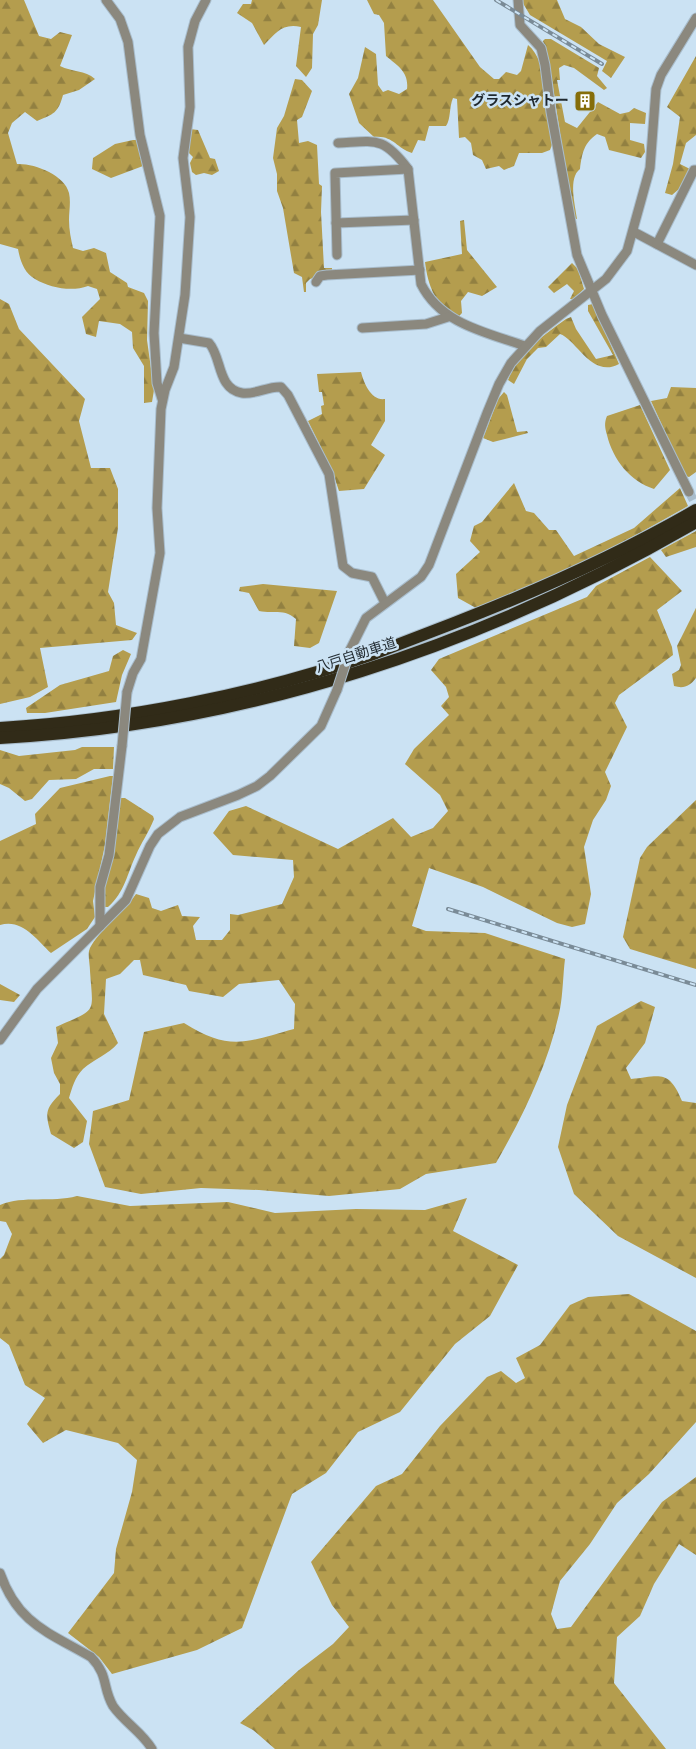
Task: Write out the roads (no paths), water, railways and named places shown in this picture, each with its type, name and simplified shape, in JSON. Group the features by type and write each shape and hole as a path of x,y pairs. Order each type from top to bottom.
{"highway":[{"name":"八戸自動車道","path":"0,728 109,716 182,704 258,688 376,653 567,577 696,510"},
{"name":"八戸自動車道","path":"0,738 57,734 203,712 262,700 381,665 530,607 628,560 696,522"}],"street":[{"path":"106,0 120,19 128,42 140,135 160,216 154,334 157,383 162,399"},
{"path":"100,926 100,887 110,848 127,692 133,673 141,659 160,553 157,508 162,399 174,367 179,338 190,227 183,158 190,107 188,47 195,21 206,0"},
{"path":"518,0 520,25 541,48 577,255 592,292 689,492"},
{"path":"0,1040 37,989 126,900 150,846 166,826 194,810 250,789 270,776 321,726 337,690 350,650 366,618 421,576 429,565 499,384 511,363 524,346 592,292 620,263 634,232 650,168 656,89 661,75 696,18"},
{"path":"338,143 377,141 397,155 408,169 421,284 428,298 456,322 524,346"},
{"path":"337,255 335,173 408,169"},
{"path":"657,244 694,170 696,170"},
{"path":"336,223 414,220"},
{"path":"634,232 696,264"},
{"path":"316,282 320,276 327,275 420,270"},
{"path":"362,328 426,324 448,317"},
{"path":"179,338 209,343 217,355 222,374 234,389 242,393 272,387 281,388 288,395 329,474 343,566 352,573 372,578 385,603"},
{"path":"0,1573 11,1598 25,1618 91,1657 98,1665 103,1672 109,1696 114,1706 152,1749"}],"tunnel":[{"path":"689,492 696,505"}],"railway":[{"path":"496,0 602,64"},
{"path":"448,909 696,985"}],"place":[{"name":"グラスシャトー","path":"585,101"}]}
